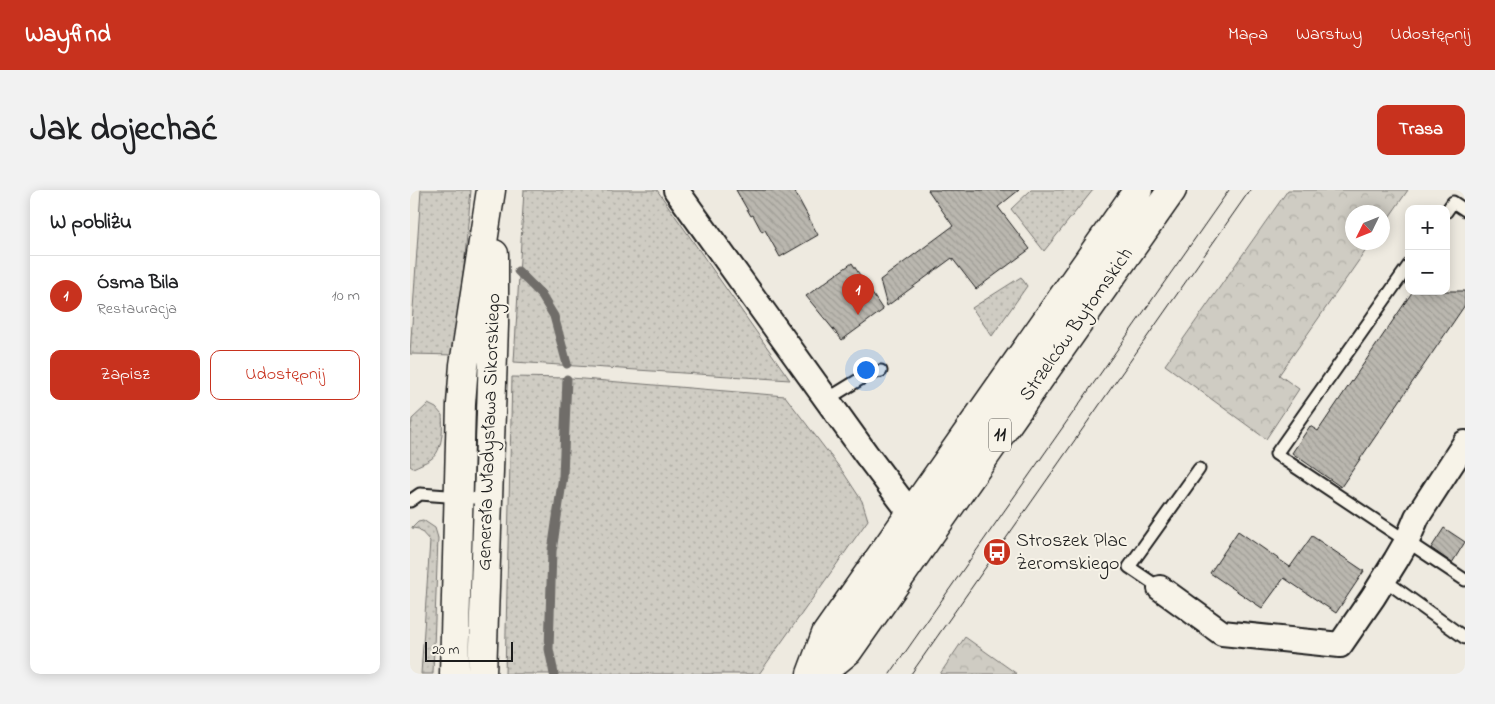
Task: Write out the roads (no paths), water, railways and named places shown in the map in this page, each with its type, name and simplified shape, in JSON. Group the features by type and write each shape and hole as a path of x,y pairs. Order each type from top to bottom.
{"main road":[{"name":"Generała Władysława Sikorskiego","path":"454,674 461,404 464,365 492,190"},
{"name":"Generała Władysława Sikorskiego","path":"482,674 494,325 492,190"},
{"name":"Strzelców Bytomskich","path":"811,674 826,634 1138,190"},
{"name":"Strzelców Bytomskich","path":"820,674 848,652 1172,190"}],"street":[{"path":"676,190 826,400 887,482 912,512"},
{"path":"1160,588 1222,633 1340,645 1384,580 1407,542 1417,517 1465,443"}],"lane":[{"path":"1450,206 1453,202 1465,210"},
{"path":"1405,271 1276,454 1465,580"},
{"path":"826,400 870,373 881,371"},
{"path":"1160,588 1129,567 1199,469"},
{"path":"410,501 420,494 488,499"},
{"path":"1384,580 1465,638"}],"waterway":[{"path":"518,271 540,293 554,316 567,364"},
{"path":"554,674 549,649 552,551 563,476 567,379"}],"tram line":[{"path":"890,674 1229,190"},
{"path":"911,674 1250,190"}],"place":[{"name":"Ósma Bila","path":"858,315"},
{"name":"Stroszek Plac Żeromskiego","path":"997,552"}]}
